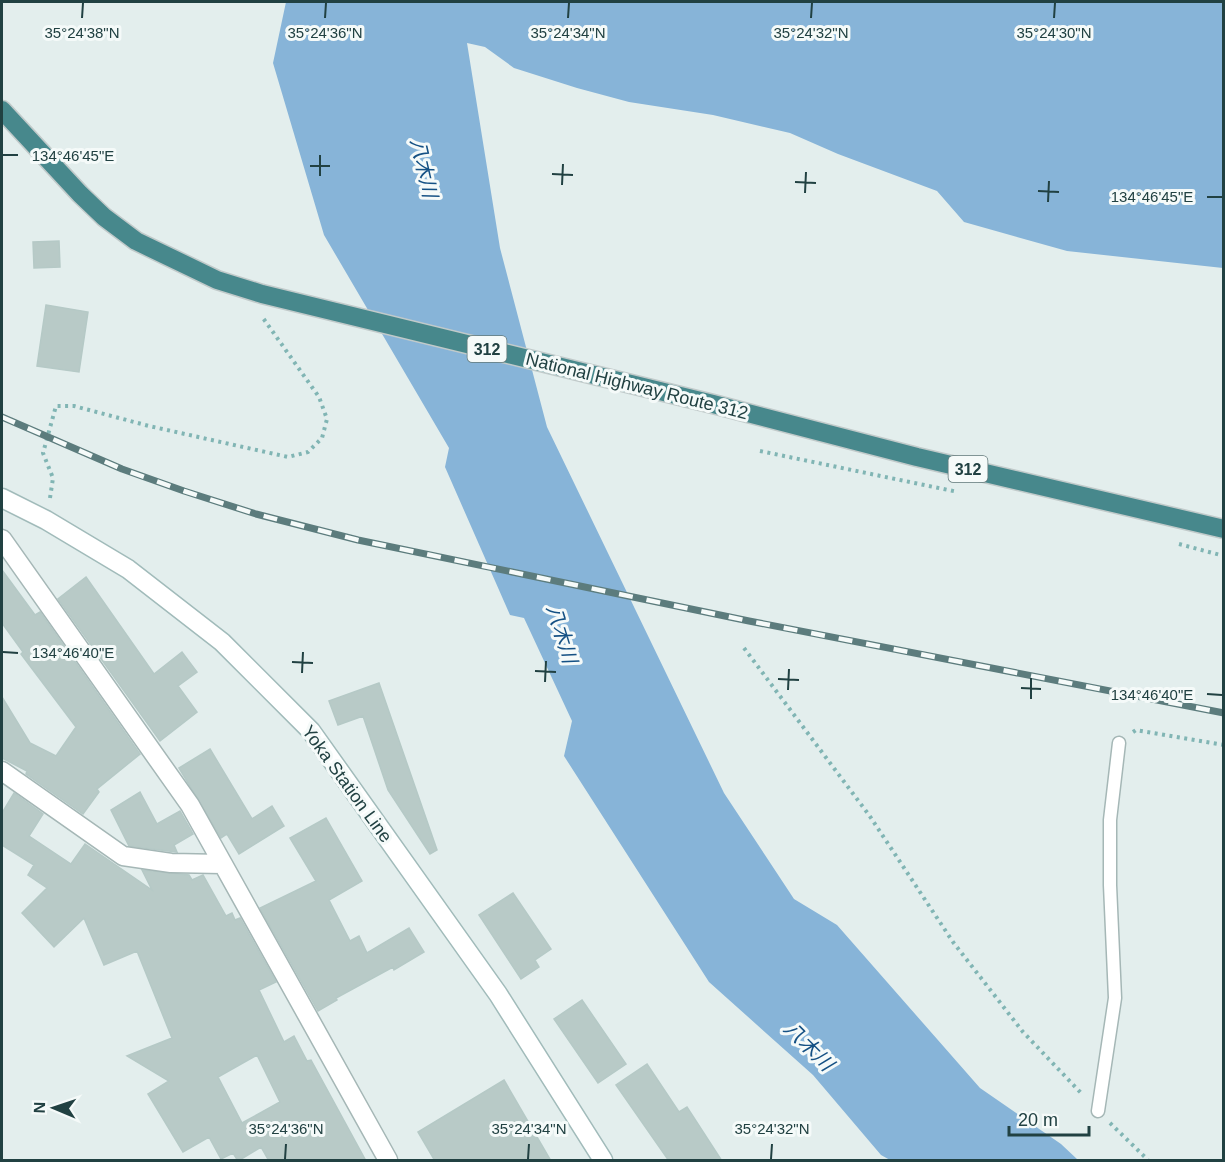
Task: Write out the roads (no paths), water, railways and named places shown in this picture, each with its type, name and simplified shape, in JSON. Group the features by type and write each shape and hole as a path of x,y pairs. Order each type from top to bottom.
{"highway":[{"name":"National Highway Route 312","path":"2,110 104,217 136,241 217,280 262,294 713,404 917,457 1224,529"}],"street":[{"name":"Yoka Station Line","path":"2,498 46,520 128,568 222,642 311,731 498,994 603,1161"},
{"path":"2,539 190,805 388,1161"},
{"path":"2,771 123,856 171,863 222,864"}],"lane":[{"path":"1098,1111 1115,998 1110,885 1110,820 1119,743"}],"water":[{"name":"八木川","path":"286,2 1223,2 1223,268 1067,251 964,222 937,191 838,154 790,133 713,115 629,102 577,88 514,68 485,47 467,43 500,248 547,427 724,793 794,899 837,925 980,1088 1061,1144 1078,1160 890,1160 881,1155 813,1075 709,982 564,756 572,721 524,618 510,615 445,467 449,448 324,235 273,63"}],"railway":[{"path":"2,417 122,469 184,491 256,514 358,540 749,621 1224,713"}]}
